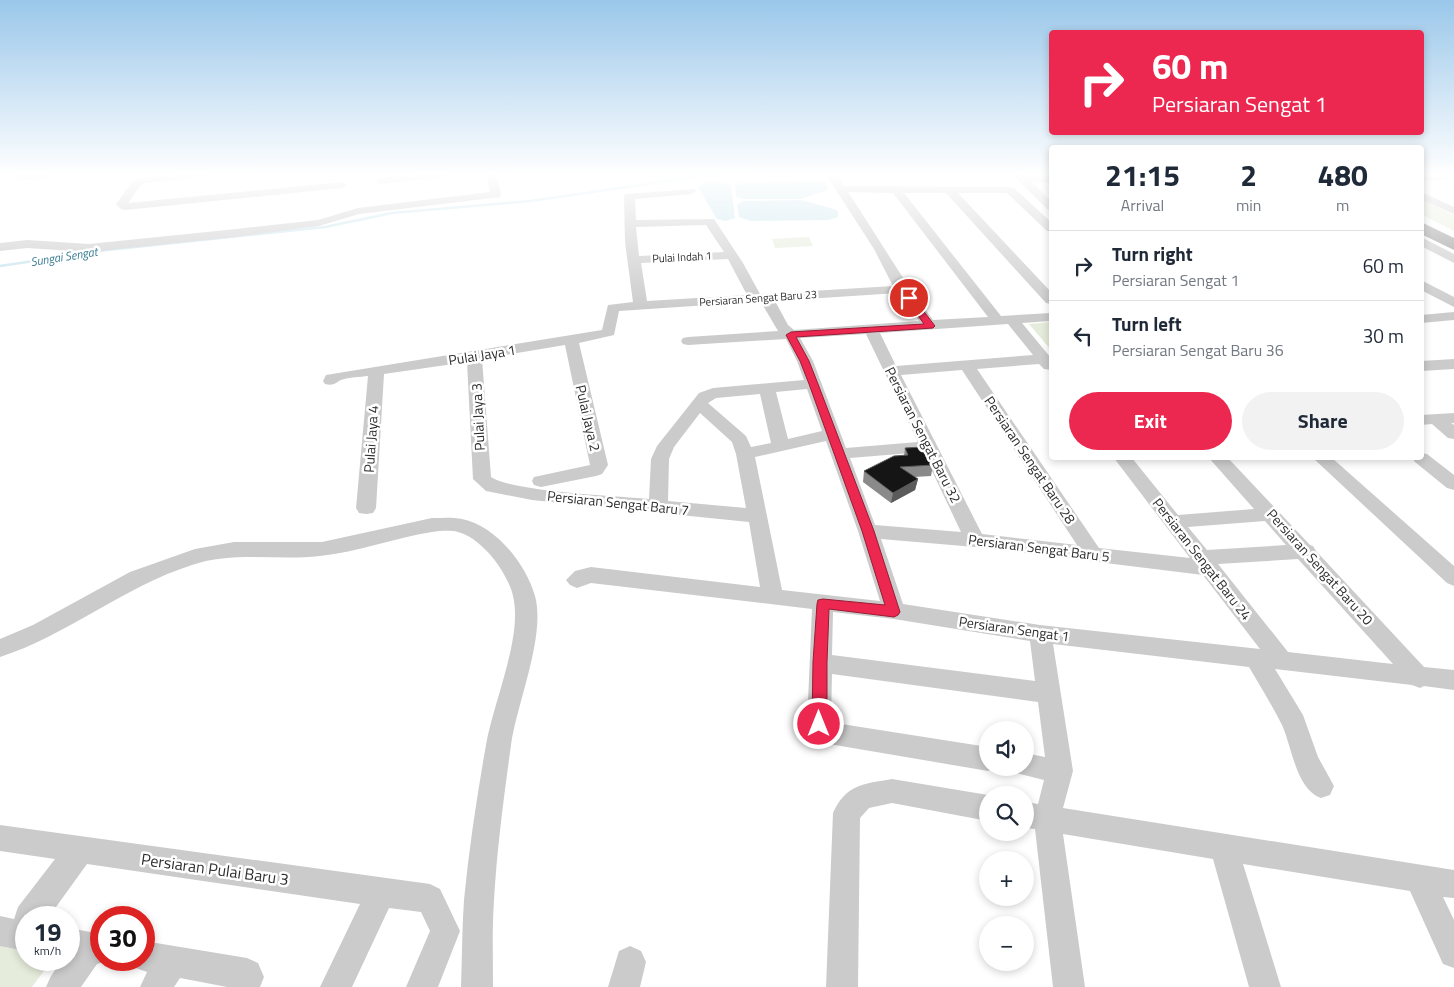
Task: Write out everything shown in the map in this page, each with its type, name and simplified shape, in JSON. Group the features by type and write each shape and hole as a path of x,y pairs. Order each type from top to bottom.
{"highway":[{"path":"1424,222 1454,237"},
{"path":"1424,229 1454,245"}],"street":[{"path":"0,247 27,244 89,248 319,223 325,219"},
{"path":"631,219 633,260 641,306"},
{"path":"860,219 880,249 902,289 930,326"},
{"path":"921,219 1005,320 1048,364"},
{"path":"976,219 1049,298"},
{"path":"631,224 710,222 761,298 782,327 791,335 805,361 868,531 894,612"},
{"path":"1425,245 1454,245"},
{"path":"1425,245 1454,259"},
{"name":"Pulai Indah 1","path":"633,260 732,255"},
{"path":"1424,286 1454,303"},
{"name":"Persiaran Sengat Baru 23","path":"614,307 902,289"},
{"name":"Pulai Jaya 1","path":"331,381 332,378 338,376 474,356 608,333 614,307"},
{"path":"1424,319 1454,316"},
{"path":"688,341 1049,317"},
{"name":"Persiaran Sengat Baru 32","path":"871,330 975,540"},
{"name":"Pulai Jaya 2","path":"541,481 596,470 599,465 571,340"},
{"name":"Pulai Jaya 3","path":"474,356 482,479"},
{"path":"891,371 967,366 1048,364"},
{"path":"1424,366 1454,364"},
{"name":"Persiaran Sengat Baru 28","path":"967,366 1093,554"},
{"name":"Pulai Jaya 4","path":"366,508 376,370"},
{"path":"658,507 660,459 666,446 705,396 713,393 767,387 813,384"},
{"path":"767,387 782,446"},
{"path":"699,403 740,440 745,454 773,597"},
{"path":"1429,420 1454,418"},
{"path":"1429,420 1454,434"},
{"path":"745,454 832,434"},
{"path":"839,454 928,446"},
{"name":"Persiaran Sengat Baru 24","path":"1125,460 1282,661"},
{"name":"Persiaran Sengat Baru 20","path":"1220,460 1306,551 1420,678"},
{"path":"1324,460 1454,578"},
{"path":"1424,460 1454,484"},
{"name":"Persiaran Sengat Baru 7","path":"482,479 493,487 532,494 757,516"},
{"path":"1173,522 1271,514"},
{"path":"0,648 18,643 49,628 123,585 154,570 203,555 231,550 322,549 436,524 462,526 483,538 503,557 514,573 526,606 524,629 499,740 490,805 480,890 477,987"},
{"name":"Persiaran Sengat Baru 5","path":"868,531 975,540 1093,554 1205,563"},
{"path":"1205,563 1306,551"},
{"name":"Persiaran Sengat 1","path":"577,580 582,576 591,575 894,612 1040,634 1420,678 1454,680"},
{"path":"823,604 819,724 829,733 979,758"},
{"path":"1040,634 1060,771 1036,817 1069,987"},
{"path":"1256,658 1294,723 1307,762 1321,786"},
{"path":"820,662 1049,693"},
{"path":"1034,767 1060,771"},
{"path":"842,987 847,813 861,797 892,791 979,806"},
{"path":"1036,817 1454,884"},
{"name":"Persiaran Pulai Baru 3","path":"0,838 430,899 446,931 422,987"},
{"path":"1224,848 1265,987"},
{"path":"36,906 80,850"},
{"path":"1419,879 1454,953"},
{"path":"336,987 381,892"},
{"path":"62,987 87,946"},
{"path":"156,987 158,959 247,974 248,976 243,987"}],"green space":[{"path":"1431,219 1454,219 1454,231"},
{"path":"809,237 813,246 775,248 772,239"},
{"path":"1049,322 1049,348 1029,324"},
{"path":"0,945 15,948 15,971 44,971 32,987 0,987"}],"water":[{"path":"745,219 831,219 828,220 751,221"}],"building":[{"path":"924,447 933,465 900,467 918,479 893,493 864,471 894,456 908,455 905,448"}],"waterway":[{"name":"Sungai Sengat","path":"0,266 107,250 325,227 363,219"}],"route":[{"path":"819,724 823,604 894,612 868,531 805,361 791,335 930,326 909,298"}]}
